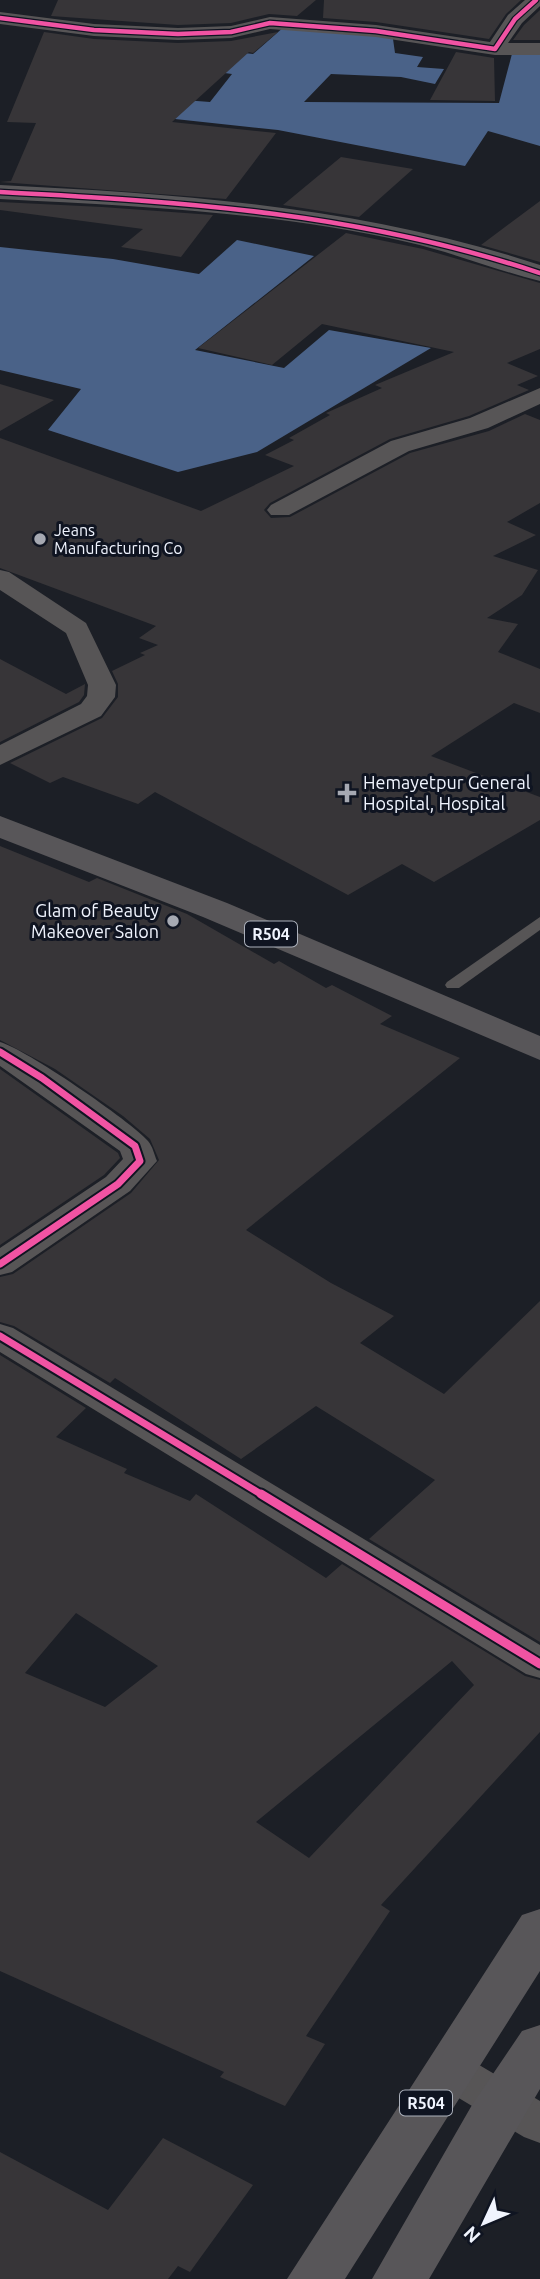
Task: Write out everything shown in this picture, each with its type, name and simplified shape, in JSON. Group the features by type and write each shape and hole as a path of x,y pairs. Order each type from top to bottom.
{"main road":[{"name":"R504","path":"0,802 256,900 540,1022"},
{"name":"R504","path":"0,825 215,909 540,1049"},
{"name":"R504","path":"315,2279 540,1929"},
{"path":"400,2279 522,2113 540,2046"}],"street":[{"path":"495,48 514,19 536,0"},
{"path":"0,18 94,30 140,30 178,34 231,32 270,23 376,31 495,48 540,50"},
{"path":"0,192 165,200 300,215 484,252 540,273"},
{"path":"280,510 400,446 479,423 540,396"},
{"path":"0,578 77,629 102,685 101,697 91,710 0,756"},
{"path":"0,1052 51,1084 97,1117 114,1134 135,1146 141,1161 118,1184 0,1264"},
{"path":"0,1336 540,1664"},
{"path":"448,2069 522,2113"}],"lane":[{"path":"453,985 540,922"}],"water":[{"path":"285,26 340,29 393,39 395,53 423,57 417,67 444,69 435,84 401,77 331,74 304,102 499,103 513,50 540,51 540,146 488,131 465,166 278,130 138,115 118,95 210,102 232,74 187,68 208,49 253,54"},
{"path":"237,240 314,256 195,350 284,368 329,330 431,348 257,452 178,472 48,430 81,389 0,370 0,247 113,259 199,274"}],"building":[{"path":"58,0 316,0 297,16 269,14 231,23 178,25 51,16"},
{"path":"324,0 521,0 506,14 489,39 376,22 323,18"},
{"path":"540,10 540,40 513,40 524,25"},
{"path":"44,32 94,39 178,43 231,41 278,32 253,53 249,52 172,122 276,133 226,199 0,182 11,181 36,123 7,122"},
{"path":"456,52 494,58 495,101 430,100"},
{"path":"341,157 413,169 359,217 283,205"},
{"path":"540,201 540,262 481,245"},
{"path":"0,202 213,215 181,257 121,247 143,229 0,210"},
{"path":"346,233 423,249 540,283 540,349 507,363 538,376 517,385 529,390 469,416 390,439 270,503 264,510 271,518 290,517 410,453 489,431 525,414 540,420 540,503 507,522 536,535 493,556 538,570 522,595 487,618 518,624 498,652 540,669 540,713 514,703 431,756 540,797 540,820 434,882 402,864 348,895 155,792 138,804 63,777 50,783 10,763 102,718 118,697 118,684 112,671 145,655 140,653 158,645 139,638 156,626 0,568 0,438 201,511 294,466 265,455 294,440 289,438 330,415 326,413 382,388 375,385 454,352 322,324 272,365 198,348"},
{"path":"0,384 54,400 0,431"},
{"path":"0,659 66,694 85,684 84,695 79,702 0,742"},
{"path":"0,846 89,882 97,878 187,914 274,964 279,961 326,988 332,985 392,1016 380,1024 460,1058 246,1230 331,1283 394,1316 360,1343 444,1394 540,1301 540,1642 369,1539 435,1480 316,1406 241,1459 115,1378 110,1383 14,1326 0,1322 0,1277 13,1274 131,1193 159,1160 150,1139 123,1116 55,1069 0,1040"},
{"path":"0,1069 118,1153 120,1158 104,1175 0,1245"},
{"path":"0,1355 86,1408 56,1437 127,1469 124,1473 190,1501 196,1494 326,1578 342,1564 525,1676 540,1680 540,1732 381,1905 390,1911 306,2036 325,2044 285,2106 220,2077 224,2072 0,1971","holes":["76,1613 158,1666 105,1707 25,1673","452,1661 474,1685 309,1858 256,1822"]},
{"path":"163,2138 253,2185 190,2272 178,2266 168,2279 0,2279 0,2152 108,2210"}],"cycle path":[{"path":"0,18 94,30 140,30 178,34 231,32 270,23 376,31 495,49 515,19 536,0"},
{"path":"0,192 137,199 274,212 342,222 409,235 540,273"},
{"path":"0,1052 42,1078 135,1146 140,1161 118,1184 0,1264"},
{"path":"0,1336 540,1664"}],"place":[{"name":"Jeans Manufacturing Co","path":"40,539"},
{"name":"Hemayetpur General Hospital, Hospital","path":"347,793"},
{"name":"Glam of Beauty Makeover Salon","path":"173,921"}]}
